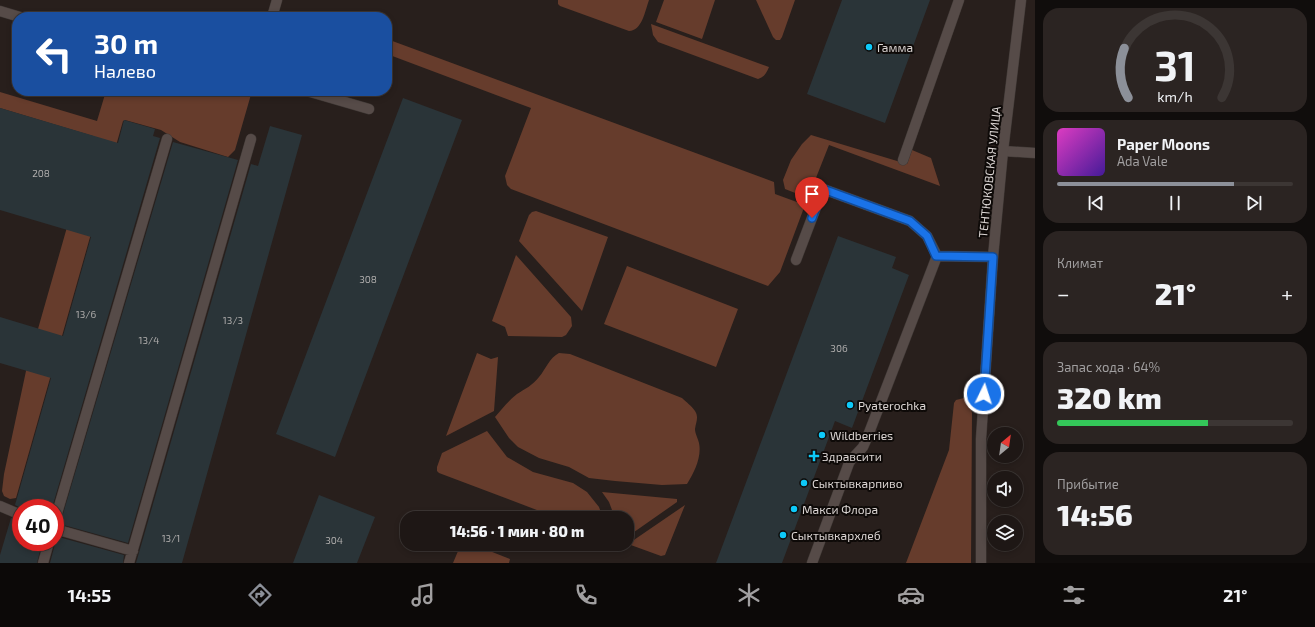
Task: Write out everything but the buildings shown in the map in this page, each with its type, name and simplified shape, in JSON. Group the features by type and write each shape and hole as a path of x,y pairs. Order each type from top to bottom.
{"street":[{"path":"273,12 277,0"},
{"path":"903,160 959,0"},
{"name":"ТЕНТЮКОВСКАЯ УЛИЦА","path":"981,563 981,439 993,257 1003,151 1021,0"},
{"path":"0,11 12,15"},
{"path":"324,96 369,109"},
{"path":"61,499 167,139"},
{"path":"129,563 251,139"},
{"path":"1003,151 1035,153"},
{"path":"796,260 823,189 910,221 927,236 936,256 867,438 863,447 849,463 812,563"},
{"path":"936,256 993,257"},
{"path":"0,506 12,511"},
{"path":"64,531 133,551"},
{"path":"43,563 46,551"}],"shaded area":[{"path":"558,0 649,0 640,24 637,28 629,31 560,6 558,4"},
{"path":"664,0 715,0 702,39 656,22"},
{"path":"756,0 795,0 780,40 776,40 773,37"},
{"path":"651,24 769,67 765,75 758,79 658,42 653,35"},
{"path":"392,41 774,182 775,194 805,205 780,272 768,286 511,189 507,185 505,176 531,108 392,56"},
{"path":"0,92 97,121 104,96 251,96 235,150 228,157 180,142 161,130 125,120 123,121 16,498 10,499 4,496 2,491 4,474 26,371 93,136 0,108"},
{"path":"811,135 907,164 912,150 931,158 940,186 829,145 808,198 785,189 783,180 791,160 802,144"},
{"path":"536,211 608,237 582,311 519,241 529,215"},
{"path":"516,255 571,317 572,326 566,335 562,337 508,336 505,327 492,321"},
{"path":"627,266 738,309 716,367 604,324"},
{"path":"477,353 491,359 498,357 494,411 446,436"},
{"path":"559,353 570,354 682,398 692,407 697,415 695,433 700,448 695,470 687,484 662,485 589,478 569,467 539,458 518,447 509,438 495,417 517,394 529,387 534,382 550,361"},
{"path":"964,398 968,401 972,413 971,563 906,563 949,450 954,403 956,400"},
{"path":"487,431 507,457 533,472 573,483 587,492 600,511 539,511 439,473 437,471 437,467 442,453"},
{"path":"602,492 677,499 677,502 634,532 634,511 612,511 609,502"},
{"path":"685,505 665,555 661,556 634,546 634,540"},
{"path":"458,551 490,551 510,559 509,563 453,563"}],"place":[{"name":"Гамма","path":"869,47"},
{"name":"Pyaterochka","path":"850,405"},
{"name":"Wildberries","path":"822,435"},
{"name":"Здравсити","path":"814,456"},
{"name":"Сыктывкарпиво","path":"804,483"},
{"name":"Макси Флора","path":"794,509"},
{"name":"Сыктывкархлеб","path":"783,535"}],"route":[{"path":"812,218 823,189 910,221 927,236 936,256 993,257 984,394"}]}
